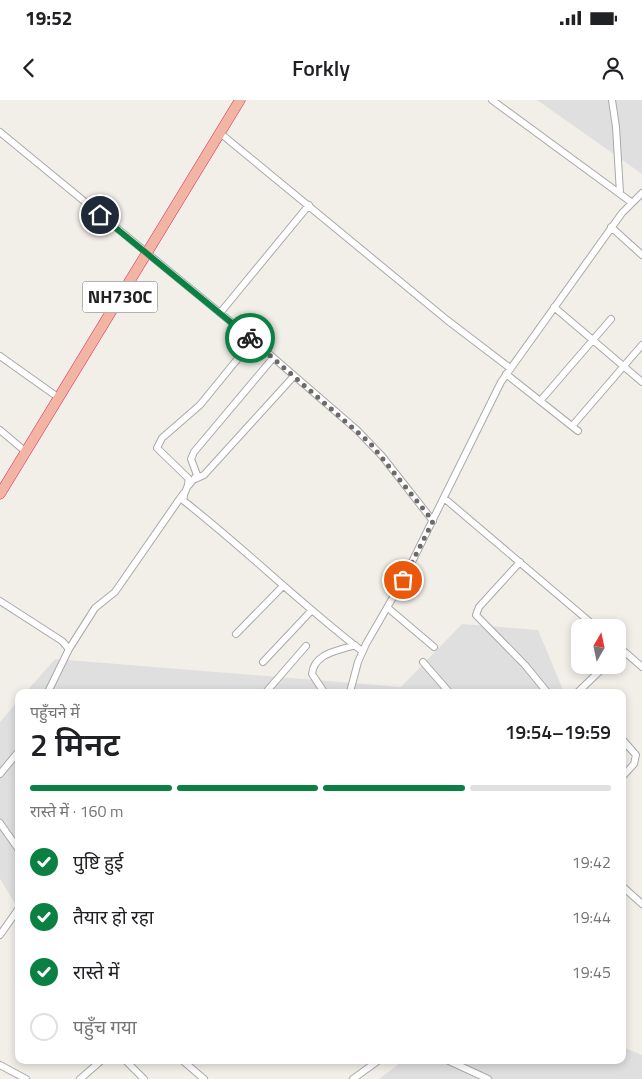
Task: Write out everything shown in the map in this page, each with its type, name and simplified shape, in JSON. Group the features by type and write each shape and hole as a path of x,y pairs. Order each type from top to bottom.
{"highway":[{"name":"NH730C","path":"0,494 240,100"}],"street":[{"path":"492,100 631,202"},
{"path":"612,100 616,127 620,193"},
{"path":"0,132 253,340 370,443 433,521"},
{"path":"220,133 404,284 578,431"},
{"path":"351,689 362,651 388,608 508,371 611,228 631,202 642,193"},
{"path":"220,313 309,205"},
{"path":"611,228 642,255"},
{"path":"554,307 641,378"},
{"path":"541,400 611,319"},
{"path":"188,486 188,478 160,453 157,448 158,443 200,405 253,340"},
{"path":"572,425 642,345"},
{"path":"0,356 59,398"},
{"path":"195,479 197,472 192,456 273,358"},
{"path":"49,689 69,649 95,608 115,592 188,486 195,479 204,475 294,376"},
{"path":"0,430 26,452"},
{"path":"184,493 184,501 282,587 362,651"},
{"path":"444,498 586,619"},
{"path":"520,562 479,607 476,615 525,665 545,689"},
{"path":"236,634 282,587"},
{"path":"0,601 62,641 69,649"},
{"path":"388,608 434,647"},
{"path":"263,662 311,611"},
{"path":"322,689 312,674 316,662 322,657 354,645"},
{"path":"269,689 306,646"},
{"path":"626,655 642,667"},
{"path":"422,662 446,689"},
{"path":"581,689 597,674"},
{"path":"626,744 636,755 634,764 626,773"},
{"path":"0,774 15,756"},
{"path":"0,823 15,844"},
{"path":"626,890 642,904"},
{"path":"0,935 15,914"},
{"path":"80,1079 97,1064"},
{"path":"129,1064 144,1079"},
{"path":"187,1064 204,1079"},
{"path":"353,1079 374,1064"},
{"path":"456,1064 488,1079"},
{"path":"0,1065 26,1079"}],"shaded area":[{"path":"537,100 642,100 642,174"},
{"path":"462,624 538,630 563,689 29,689 55,659 401,687"},
{"path":"15,705 15,903 0,879 0,722"},
{"path":"626,1048 642,1055 642,1079 379,1079 399,1064 626,1064"}],"way so far":[{"path":"250,338 370,443 433,521 403,580"}],"route":[{"path":"100,215 250,338"}]}
